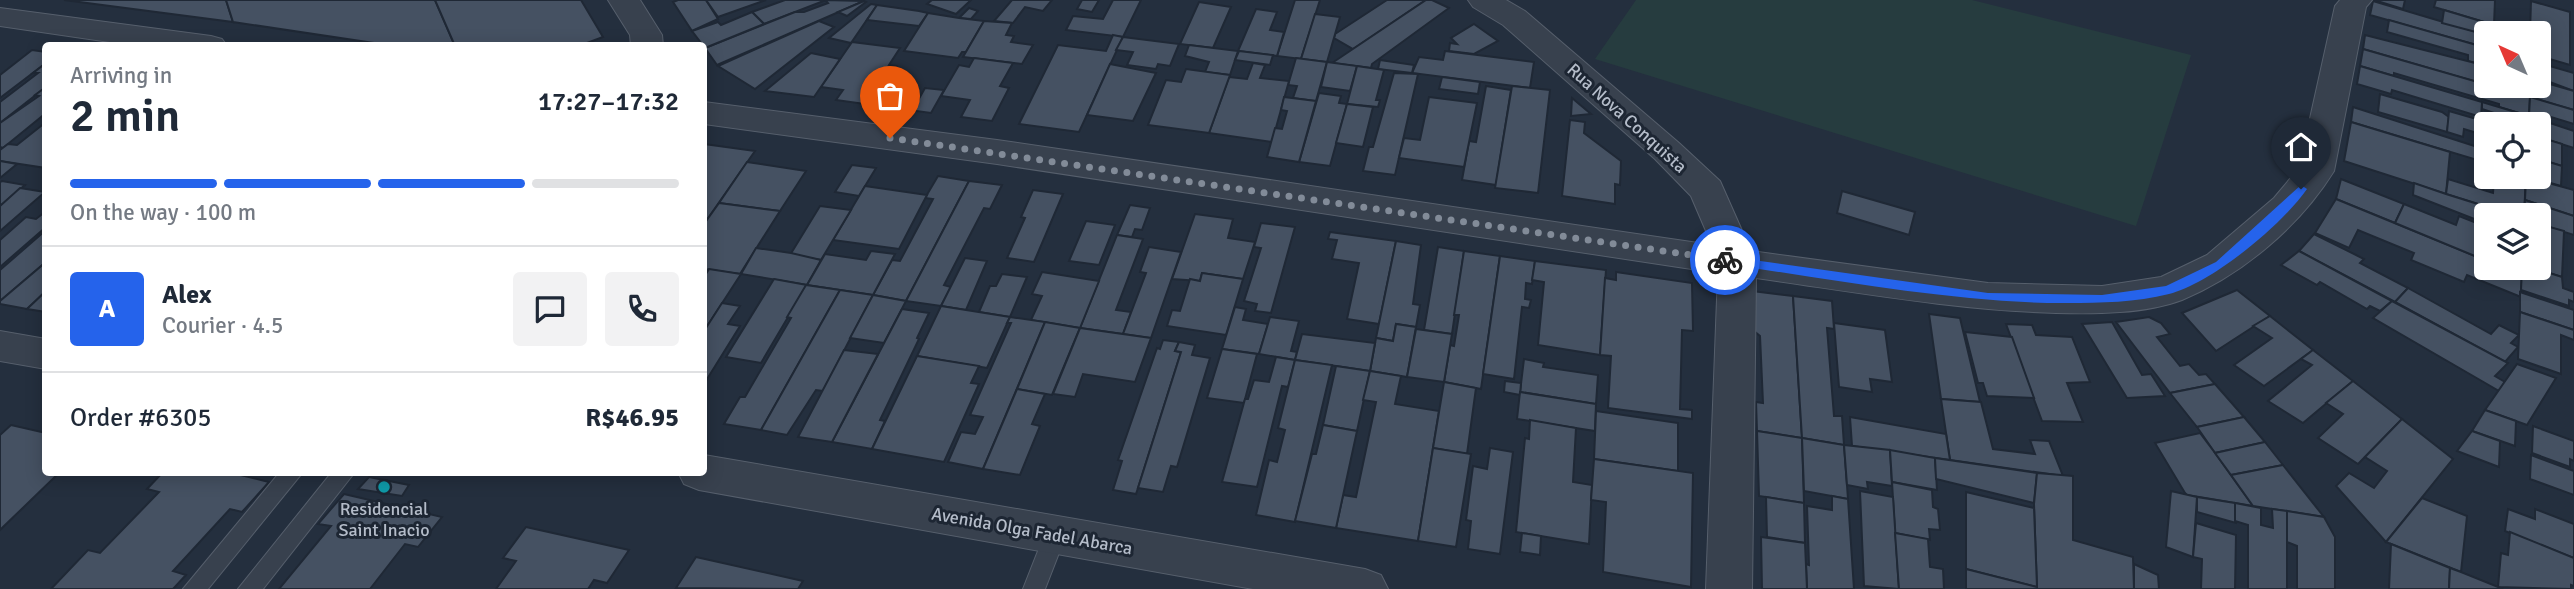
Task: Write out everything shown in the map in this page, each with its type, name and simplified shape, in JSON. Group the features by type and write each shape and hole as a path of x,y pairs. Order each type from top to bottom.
{"street":[{"path":"624,0 646,35 647,42"},
{"name":"Rua Nova Conquista","path":"1484,0 1514,18 1667,151 1707,190 1737,261"},
{"path":"707,113 1011,154 1988,297 2102,300 2168,290 2220,265 2287,207 2316,171 2351,6 2356,0"},
{"path":"0,17 182,42"},
{"path":"1730,589 1737,261"},
{"path":"0,346 42,353"},
{"name":"Avenida Olga Fadel Abarca","path":"707,473 1364,589"}],"lane":[{"path":"194,589 290,476"},
{"path":"249,589 342,476"},
{"path":"1034,589 1055,535"}],"green space":[{"path":"1636,0 1972,0 2191,55 2136,226 1595,59"}],"building":[{"path":"64,0 226,0 233,22"},
{"path":"226,0 435,0 453,42 367,42 233,22"},
{"path":"435,0 581,0 603,37 590,42 453,42"},
{"path":"706,0 718,19 692,31 673,2"},
{"path":"706,0 766,0 718,17"},
{"path":"785,0 826,0 764,24 752,12"},
{"path":"825,0 864,1 717,65 707,51 707,47 795,12 804,12 828,3"},
{"path":"932,0 971,0 956,14 927,4"},
{"path":"1012,0 1052,0 1043,11 1025,7 1013,23 994,21"},
{"path":"1082,0 1099,0 1092,12 1077,9"},
{"path":"1113,0 1141,0 1123,37 1066,30 1073,16 1103,19"},
{"path":"1295,0 1320,0 1301,59 1277,56"},
{"path":"1387,0 1426,0 1353,49 1334,38 1335,34"},
{"path":"1426,0 1449,8 1372,64 1371,68 1332,63"},
{"path":"2374,0 2405,0 2403,9"},
{"path":"2436,0 2495,0 2494,21 2481,21 2434,7"},
{"path":"2373,1 2474,31 2474,44 2370,15"},
{"path":"2531,1 2570,12 2570,65 2552,60 2552,21 2530,21"},
{"path":"866,2 847,16 838,12"},
{"path":"1199,2 1231,7 1213,48 1180,44"},
{"path":"871,4 877,5 851,43 829,38"},
{"path":"877,5 928,13 919,26 867,20"},
{"path":"969,8 978,11 971,19 959,18"},
{"path":"1256,9 1277,12 1270,30 1284,32 1277,56 1238,51"},
{"path":"2444,10 2481,21 2474,21 2474,32 2442,23"},
{"path":"752,12 764,24 707,47 707,42 700,42 692,31 718,22 721,25"},
{"path":"928,13 984,21 966,52 962,52 958,58 904,51"},
{"path":"1315,14 1340,17 1327,62 1301,59"},
{"path":"2389,20 2474,44 2474,63 2468,61 2468,55 2387,32"},
{"path":"819,21 834,27 755,89 718,66"},
{"path":"984,21 1012,23 1006,35 1014,36 1011,42 1033,45 1022,64 963,57"},
{"path":"1474,24 1498,41 1474,54 1449,51 1450,43 1457,44 1451,38"},
{"path":"1113,35 1123,37 1079,132 1019,124 1058,45 1106,51"},
{"path":"2365,35 2474,63 2474,81 2363,49"},
{"path":"1123,37 1179,44 1170,66 1158,64 1156,69 1127,65 1133,52 1116,50"},
{"path":"852,42 900,48 889,65 896,66 872,105 836,100 843,90 821,87"},
{"path":"1189,45 1238,51 1230,75 1205,72 1209,62 1185,56"},
{"path":"2363,49 2474,81 2474,97 2394,73 2394,76 2360,66"},
{"path":"32,50 42,51 42,66 0,98 0,75"},
{"path":"1239,51 1273,55 1270,65 1235,60"},
{"path":"1445,51 1534,62 1530,88 1412,73 1419,57 1443,60"},
{"path":"811,53 840,59 814,97 765,91"},
{"path":"974,58 1013,63 1000,86 1009,88 992,121 961,117 970,100 941,96 959,65 969,67"},
{"path":"1296,58 1327,62 1316,101 1293,98 1297,86 1288,85"},
{"path":"1380,60 1414,65 1412,73 1378,69"},
{"path":"1327,62 1357,66 1350,91 1321,87"},
{"path":"1253,63 1265,65 1260,78 1289,81 1272,142 1209,133 1229,77 1247,79"},
{"path":"1110,64 1156,73 1133,121 1087,115"},
{"path":"42,66 42,90 0,123 0,102 38,73 33,73"},
{"path":"1357,66 1384,70 1376,100 1380,100 1378,107 1347,104"},
{"path":"2360,66 2482,102 2481,112 2474,112 2474,115 2392,90 2391,94 2357,84"},
{"path":"2552,67 2574,73 2574,91 2552,83"},
{"path":"1186,69 1230,75 1209,133 1148,125 1166,80 1181,82"},
{"path":"1394,73 1418,74 1395,175 1363,171 1369,147 1373,147"},
{"path":"1442,77 1480,82 1478,94 1439,89"},
{"path":"2552,85 2574,91 2574,110 2533,98 2552,98"},
{"path":"1486,86 1511,90 1496,185 1462,180 1469,141 1476,142"},
{"path":"1512,86 1550,90 1538,193 1495,188"},
{"path":"883,87 916,91 908,103 916,104 925,88 944,90 931,113 872,105"},
{"path":"42,90 42,116 3,148 0,147 0,123 39,96 35,95"},
{"path":"1319,93 1341,96 1339,103 1347,104 1330,166 1299,162"},
{"path":"2380,94 2442,112 2449,117 2447,132 2378,112"},
{"path":"1284,97 1316,101 1299,162 1267,157 1275,128 1282,129 1287,111 1281,110"},
{"path":"1429,97 1477,103 1464,167 1399,158 1404,138 1420,140"},
{"path":"1572,98 1591,114 1571,116"},
{"path":"2479,98 2530,98 2529,112 2516,112 2499,107 2499,104"},
{"path":"2530,98 2533,98 2574,110 2574,124 2551,117 2551,112 2529,112"},
{"path":"2482,102 2516,112 2491,112 2482,109"},
{"path":"1347,104 1373,107 1363,147 1336,143"},
{"path":"2353,107 2474,146 2474,159 2351,122"},
{"path":"2449,111 2474,118 2474,132 2464,129 2463,137 2447,132"},
{"path":"1570,120 1585,122 1584,133 1621,161 1620,185 1615,184 1615,204 1562,196"},
{"path":"2351,122 2450,152 2446,194 2344,161"},
{"path":"2551,123 2574,131 2574,148 2551,141"},
{"path":"42,125 42,167 0,161 0,150 8,144 17,145"},
{"path":"2551,141 2562,144 2562,166 2551,163"},
{"path":"707,144 755,151 707,220"},
{"path":"0,161 17,164 0,178"},
{"path":"747,162 806,171 780,211 719,203"},
{"path":"2551,163 2562,166 2561,186 2551,183"},
{"path":"852,165 876,168 859,196 835,192"},
{"path":"938,176 969,181 906,301 873,295 892,260 900,261 933,199 925,198"},
{"path":"2341,179 2404,204 2395,223 2336,199"},
{"path":"2448,179 2474,189 2493,193 2493,189 2525,189 2525,203 2475,203 2446,194"},
{"path":"969,181 1002,185 990,209 984,208 944,285 951,287 941,306 906,301"},
{"path":"0,182 25,185 0,206"},
{"path":"2414,183 2475,203 2474,219 2413,195"},
{"path":"2551,184 2574,190 2574,216 2551,208 2551,203 2525,200 2525,189 2551,189"},
{"path":"865,186 927,195 899,249 833,240"},
{"path":"20,188 42,192 42,195 0,231 0,206"},
{"path":"1033,190 1063,194 1034,262 1007,258 1025,218 1021,217"},
{"path":"1842,191 1915,212 1909,235 1837,213"},
{"path":"2336,199 2474,256 2474,278 2467,275 2464,282 2411,260 2414,253 2358,230 2349,248 2315,233"},
{"path":"719,203 780,211 740,274 707,269 707,220"},
{"path":"2404,204 2456,225 2459,216 2474,222 2474,256 2395,223"},
{"path":"1130,205 1150,208 1142,230 1135,229 1132,237 1117,235"},
{"path":"820,206 851,210 821,260 790,255"},
{"path":"2551,208 2574,216 2574,235 2551,228"},
{"path":"42,214 42,230 0,267 0,240 26,217 36,219"},
{"path":"1195,214 1233,219 1228,238 1255,242 1243,279 1202,273 1200,281 1172,279"},
{"path":"1086,221 1115,225 1099,265 1069,261"},
{"path":"1261,223 1295,227 1271,313 1255,311 1257,304 1244,301 1261,248 1254,247"},
{"path":"2551,227 2564,231 2562,277 2551,273"},
{"path":"1330,232 1396,241 1379,324 1347,319 1359,263 1332,259 1337,240 1328,239"},
{"path":"42,233 42,265 0,301 0,270"},
{"path":"2314,234 2364,259 2360,263 2408,288 2395,302 2299,251"},
{"path":"1117,235 1143,239 1116,310 1131,312 1123,334 1080,328"},
{"path":"1396,241 1421,245 1413,304 1420,305 1416,327 1396,324 1393,341 1376,338"},
{"path":"1149,247 1181,252 1151,338 1123,334 1146,273 1140,272"},
{"path":"1438,247 1464,251 1452,334 1424,330"},
{"path":"756,248 821,260 807,285 741,274"},
{"path":"871,251 895,254 873,295 807,285 825,254 866,260"},
{"path":"1464,251 1500,256 1481,389 1444,382 1450,345 1454,346 1459,315 1454,315"},
{"path":"2299,251 2392,301 2380,311 2370,306 2367,309 2320,282 2317,285 2281,265"},
{"path":"1500,256 1535,261 1532,284 1526,283 1525,299 1531,300 1529,308 1522,307 1514,379 1483,374"},
{"path":"965,258 987,261 966,310 941,306"},
{"path":"1535,261 1606,270 1600,355 1538,345 1544,282 1532,280"},
{"path":"42,265 42,295 27,309 0,304 0,301"},
{"path":"709,269 741,274 707,326"},
{"path":"1042,272 1099,281 1080,328 1031,320 1042,296 1032,294"},
{"path":"1616,272 1692,283 1693,331 1682,330 1680,409 1692,410 1692,419 1608,408 1611,356 1600,355 1605,278 1616,280"},
{"path":"1202,273 1243,279 1226,335 1167,326 1172,310 1180,311 1190,279 1200,281"},
{"path":"2551,273 2562,277 2563,288 2574,292 2574,302 2569,300 2569,306 2521,290 2521,280 2551,280"},
{"path":"1002,274 1027,277 1010,317 979,312 990,286 996,286"},
{"path":"774,279 807,285 761,363 726,357"},
{"path":"2479,280 2522,280 2521,297"},
{"path":"806,285 840,290 761,430 724,424 740,397 745,397 791,318 787,317"},
{"path":"2408,288 2491,334 2499,325 2519,335 2511,343 2518,347 2505,362 2395,302"},
{"path":"840,290 873,295 823,391 816,390 787,435 761,430"},
{"path":"2237,290 2270,316 2216,351 2182,313"},
{"path":"1752,291 1793,296 1802,438 1757,431 1756,402 1763,403 1760,336 1754,331"},
{"path":"2520,292 2574,310 2574,330 2520,312"},
{"path":"42,295 42,311 27,309"},
{"path":"873,295 906,301 884,343 850,338"},
{"path":"1793,296 1832,301 1834,329 1827,328 1834,416 1842,416 1844,445 1802,438"},
{"path":"2392,301 2508,363 2495,376 2505,382 2499,391 2373,318"},
{"path":"722,303 740,306 728,324 740,326 707,379 707,326"},
{"path":"941,306 1010,317 987,368 917,356"},
{"path":"1235,307 1246,309 1243,320 1268,324 1259,354 1222,349"},
{"path":"902,309 929,313 880,420 885,421 872,449 832,442"},
{"path":"2520,312 2574,330 2574,340 2561,335 2561,374 2518,359"},
{"path":"1929,314 1960,318 1980,402 1941,399"},
{"path":"2270,316 2313,350 2264,386 2234,365 2272,338 2253,326"},
{"path":"1010,317 1045,322 983,469 948,462 961,432 975,434 983,417 970,415 1011,323 1007,323"},
{"path":"1270,317 1299,321 1291,351 1297,352 1295,360 1259,354"},
{"path":"2149,317 2161,323 2170,334 2157,337 2180,366 2189,364 2199,375 2206,374 2215,384 2170,393 2116,322"},
{"path":"1045,322 1080,328 1052,395 1017,389"},
{"path":"2112,322 2142,375 2151,374 2165,396 2127,398 2082,324"},
{"path":"1834,323 1885,330 1892,382 1870,379 1872,392 1839,387"},
{"path":"1396,324 1416,327 1407,377 1370,371 1376,338 1393,341"},
{"path":"2006,324 2032,325 2036,335 2072,337 2090,382 2067,383 2083,422 2042,421"},
{"path":"1080,328 1151,338 1135,382 1083,374 1075,397 1053,394"},
{"path":"1416,329 1452,334 1444,382 1407,377"},
{"path":"1965,332 2012,337 2034,398 1987,396 1983,383 1978,383"},
{"path":"1302,334 1375,343 1370,371 1295,360"},
{"path":"1163,340 1179,342 1175,351 1181,352 1136,494 1113,490 1122,461 1118,460 1157,348 1160,349"},
{"path":"1179,342 1195,345 1192,355 1210,358 1177,467 1171,466 1163,492 1138,488 1181,352 1175,351"},
{"path":"1222,349 1257,354 1244,403 1207,398"},
{"path":"844,350 878,354 832,442 798,437"},
{"path":"2313,350 2353,381 2303,423 2268,401 2312,365 2301,359"},
{"path":"917,356 979,366 971,383 979,384 944,462 872,449"},
{"path":"1276,357 1295,360 1288,387 1282,386 1257,487 1222,482 1245,399 1248,399 1254,380 1269,382"},
{"path":"1524,359 1544,363 1543,367 1598,375 1596,404 1520,392"},
{"path":"1295,360 1332,365 1295,522 1256,515 1269,460 1277,462 1285,430 1278,428"},
{"path":"2517,364 2556,378 2527,425 2485,410"},
{"path":"1336,366 1370,371 1357,431 1323,425"},
{"path":"1370,371 1401,376 1395,404 1439,411 1418,541 1336,528 1343,495 1356,497 1376,402 1363,400"},
{"path":"1505,381 1521,383 1520,395 1504,392"},
{"path":"2353,381 2402,419 2358,464 2318,438 2343,414 2326,403"},
{"path":"1444,382 1476,388 1467,454 1433,448"},
{"path":"2215,384 2244,417 2197,427 2170,393"},
{"path":"1017,389 1045,394 1032,424 1040,426 1020,475 983,469"},
{"path":"1520,392 1596,404 1595,431 1517,419"},
{"path":"1941,399 1981,402 1993,449 2035,454 2030,440 2049,441 2063,476 1950,460"},
{"path":"2485,410 2516,421 2515,446 2472,431"},
{"path":"1596,411 1678,423 1678,471 1594,459"},
{"path":"1850,417 1946,434 1950,460 1852,446"},
{"path":"2244,417 2265,442 2215,453 2197,427"},
{"path":"2402,419 2453,459 2386,542 2336,486 2349,473 2374,488 2387,471 2365,457"},
{"path":"1530,420 1576,428 1573,482 1592,485 1589,544 1516,532 1525,438 1529,439"},
{"path":"11,425 42,432 42,476 56,476 0,530 0,435"},
{"path":"1323,425 1357,431 1336,528 1295,521 1312,454 1316,454"},
{"path":"2533,426 2574,441 2574,461 2570,459 2570,467 2532,453"},
{"path":"1757,431 1802,438 1804,503 1759,496"},
{"path":"2472,431 2500,441 2499,467 2457,451"},
{"path":"2200,433 2253,506 2185,493 2155,443"},
{"path":"1802,438 1844,445 1848,499 1804,491"},
{"path":"2265,442 2283,465 2231,475 2215,453"},
{"path":"1844,445 1890,450 1892,486 1867,482 1868,489 1847,485"},
{"path":"1433,448 1471,454 1456,547 1418,541"},
{"path":"1490,448 1513,452 1500,554 1468,549 1471,521 1466,520 1473,466 1487,469"},
{"path":"1890,450 1935,458 1937,490 1892,482"},
{"path":"2531,455 2574,471 2574,495 2530,479"},
{"path":"1935,458 2037,473 2034,503 1936,479"},
{"path":"1594,459 1693,473 1691,587 1603,572 1606,502 1591,500"},
{"path":"2283,465 2324,517 2253,506 2231,475"},
{"path":"2037,473 2073,476 2073,540 2133,557 2134,589 2037,589 2034,504"},
{"path":"159,476 244,476 269,482 242,512 230,509 173,571 186,575 173,589 51,589 88,550 100,553 159,492 147,489"},
{"name":"Residencial Saint Inacio","path":"369,477 409,485 402,496 358,489"},
{"path":"1892,482 1932,490 1933,507 1938,509 1940,530 1929,529 1930,540 1895,533"},
{"path":"1860,491 1893,497 1899,589 1864,586"},
{"path":"2171,491 2197,497 2193,557 2166,547"},
{"path":"1966,492 2034,508 2037,587 1966,569"},
{"path":"344,494 442,517 418,547 405,544 370,589 279,589 331,526 318,524"},
{"path":"1832,496 1848,499 1854,589 1807,589 1807,506 1832,510"},
{"path":"1766,497 1804,503 1805,543 1767,537"},
{"path":"2197,497 2235,503 2236,523 2197,512"},
{"path":"2422,498 2467,516 2461,572 2386,542"},
{"path":"2235,503 2261,508 2261,525 2273,528 2272,509 2287,511 2287,589 2248,589 2248,525 2235,521"},
{"path":"2508,509 2535,519 2535,509 2574,524 2574,558 2505,531"},
{"path":"2287,511 2324,517 2335,537 2335,589 2297,589 2297,546 2287,542"},
{"path":"2196,523 2236,535 2235,589 2201,589 2202,559 2193,557"},
{"path":"526,527 629,550 607,583 594,580 588,589 496,589 516,561 503,558"},
{"path":"2510,532 2574,558 2574,586 2571,585 2571,589 2498,587 2501,553 2508,555"},
{"path":"1522,533 1541,536 1540,555 1520,552"},
{"path":"1895,533 1928,539 1930,567 1943,569 1944,589 1899,589"},
{"path":"1761,537 1805,543 1807,589 1762,589"},
{"path":"2391,544 2450,568 2449,589 2389,589"},
{"path":"696,557 803,581 798,589 676,588"},
{"path":"2134,564 2158,575 2159,589 2134,589"},
{"path":"2450,568 2461,572 2503,589 2449,589"},
{"path":"1966,569 2037,587 2037,589 1966,589"}],"way so far":[{"path":"890,138 1725,260"}],"place":[{"name":"Residencial Saint Inacio","path":"384,487"}],"route":[{"path":"1725,260 1988,297 2102,300 2168,290 2220,265 2287,207 2301,189"}]}
